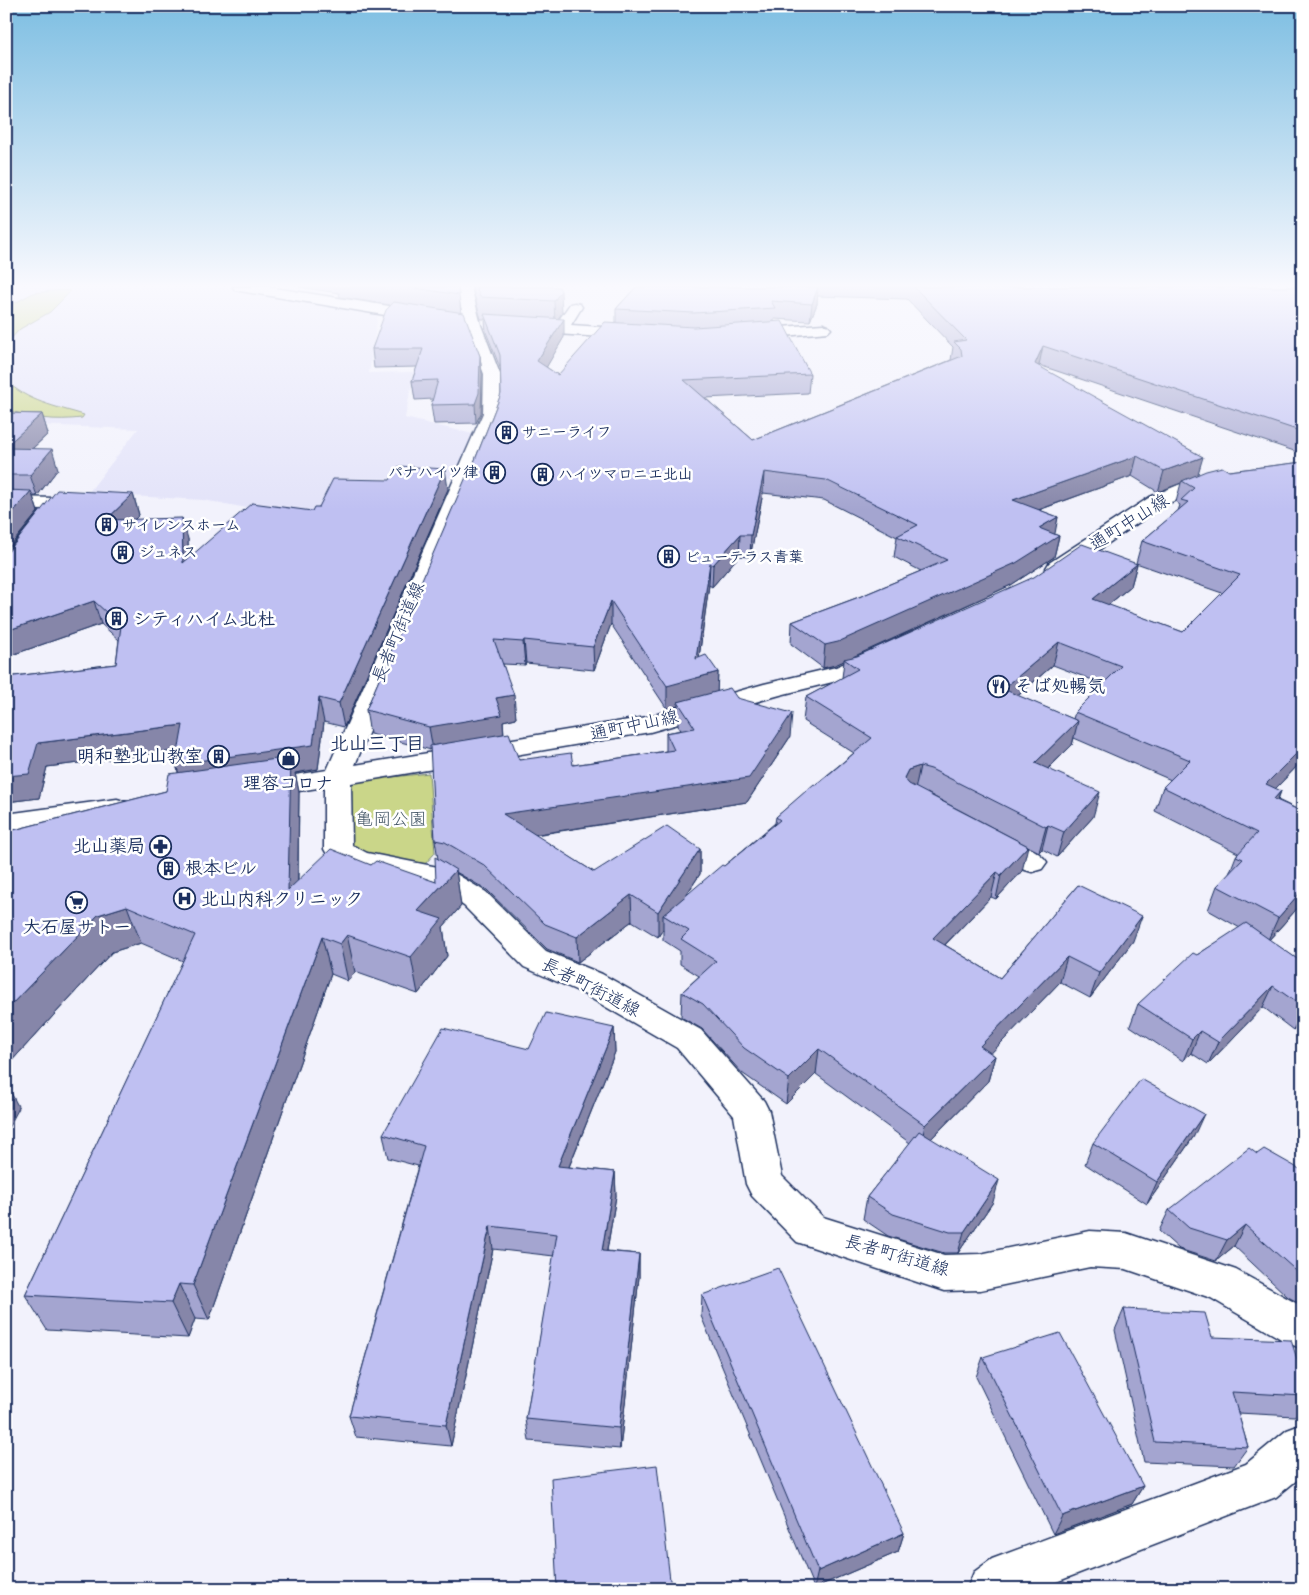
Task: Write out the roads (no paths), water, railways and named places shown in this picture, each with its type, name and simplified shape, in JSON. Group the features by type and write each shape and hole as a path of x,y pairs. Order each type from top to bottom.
{"street":[{"name":"長者町街道線","path":"487,361 492,374 492,413 337,777 338,849 359,862 438,876 475,899 535,959 592,983 689,1039 751,1112 765,1184 811,1230 944,1273 980,1272 1090,1249 1126,1251 1222,1283 1303,1329"},
{"name":"通町中山線","path":"1035,582 1157,501 1192,486 1237,475"},
{"path":"6,502 57,504 6,568"},
{"name":"通町中山線","path":"240,791 337,777 650,724 773,689 844,672 894,650"},
{"path":"6,824 143,804"},
{"path":"974,831 1032,862"},
{"path":"992,1589 1009,1576 1260,1481 1303,1446"}],"place":[{"name":"サニーライフ","path":"506,432"},
{"name":"パナハイツ律","path":"494,472"},
{"name":"ハイツマロニエ北山","path":"542,474"},
{"name":"サイレンスホーム","path":"106,525"},
{"name":"ジュネス","path":"123,552"},
{"name":"ビューテラス青葉","path":"669,557"},
{"name":"シティハイム北杜","path":"117,619"},
{"name":"そば処暢気","path":"999,686"},
{"name":"明和塾北山教室","path":"219,756"},
{"name":"理容コロナ","path":"288,758"},
{"name":"北山薬局","path":"161,846"},
{"name":"根本ビル","path":"169,868"},
{"name":"北山内科クリニック","path":"185,899"},
{"name":"大石屋サトー","path":"77,902"}],"district":[{"name":"北山三丁目","path":"377,743"}],"park label":[{"name":"亀岡公園","path":"391,819"}]}
